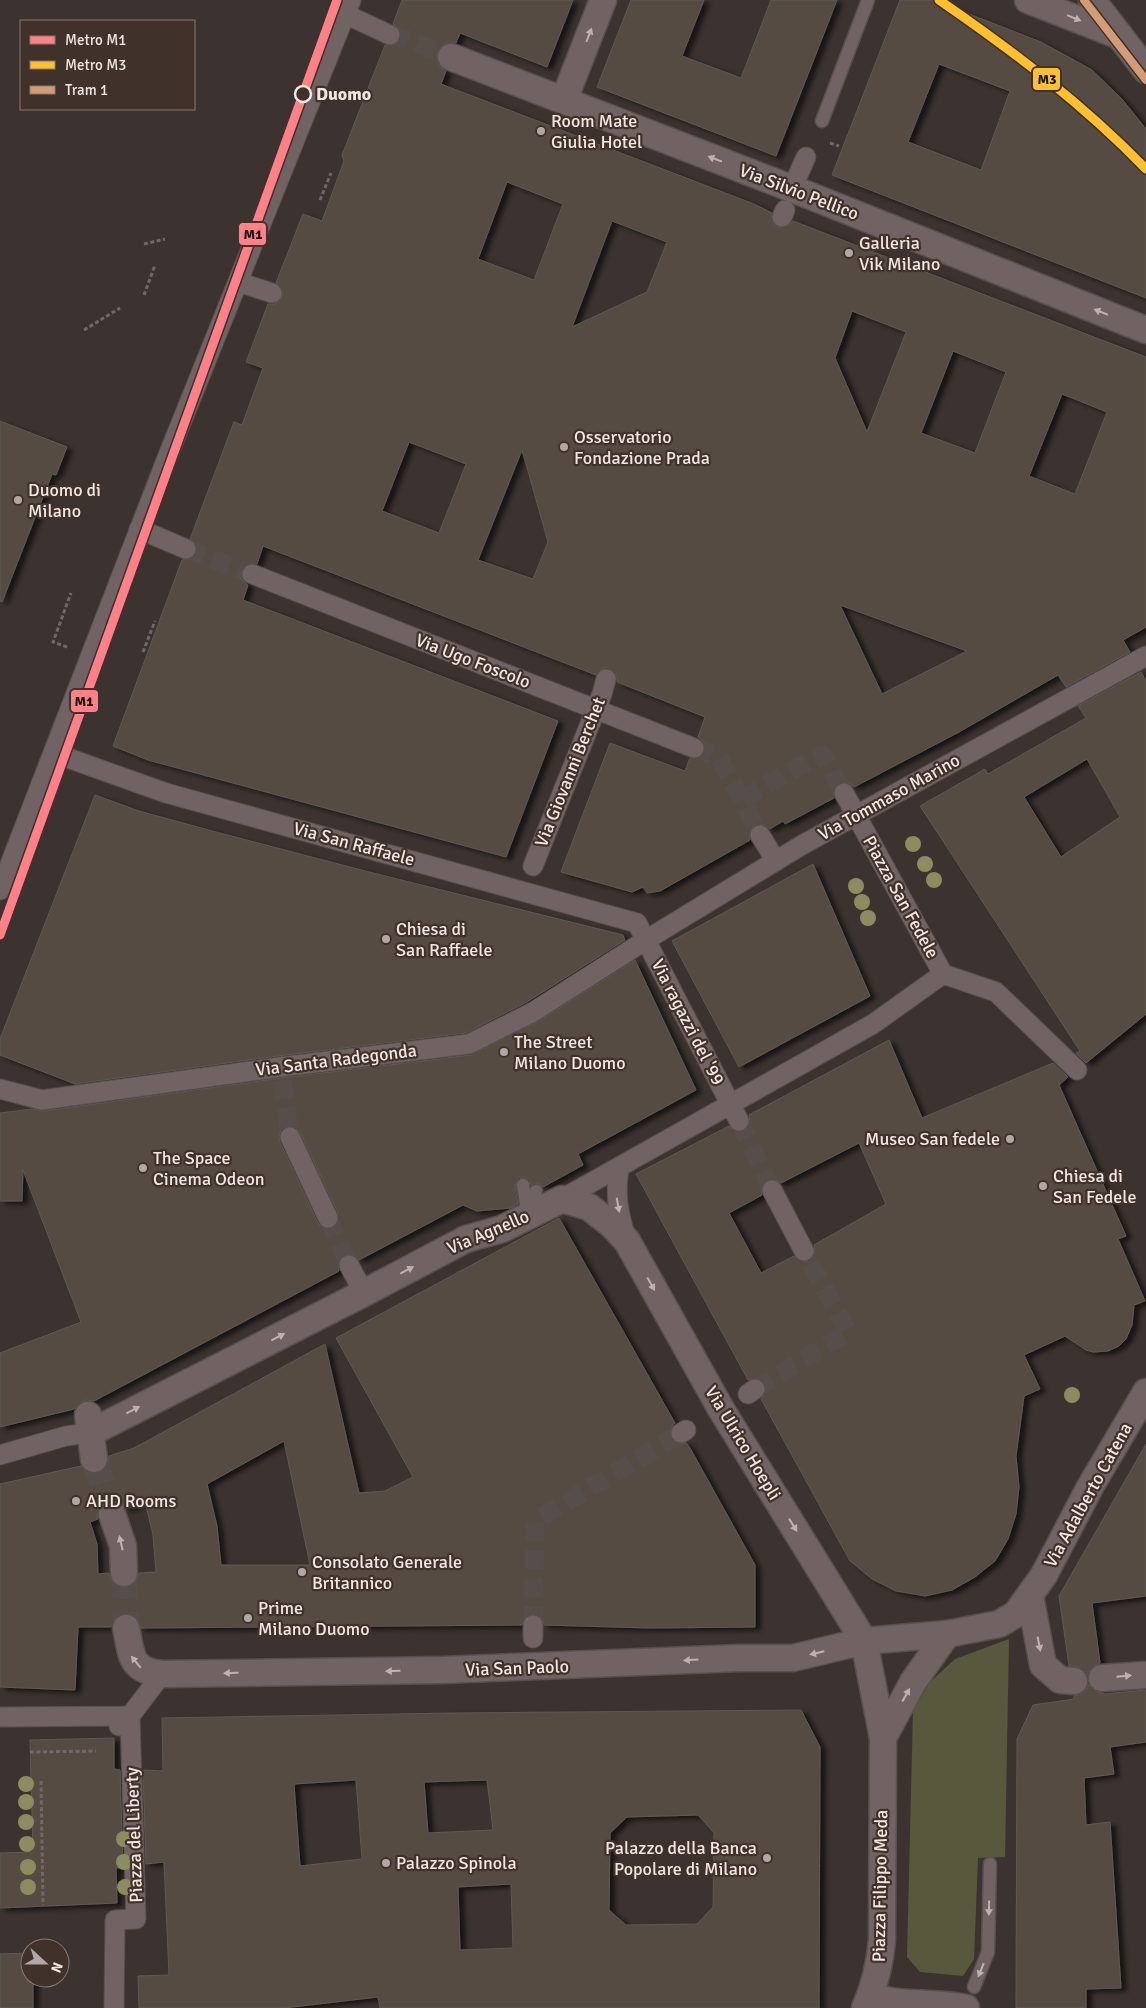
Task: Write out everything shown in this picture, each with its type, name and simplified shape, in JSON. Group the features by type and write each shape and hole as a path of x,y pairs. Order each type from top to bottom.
{"street":[{"path":"564,100 603,0"},
{"path":"1028,0 1120,36"},
{"path":"1092,0 1146,70"},
{"path":"0,890 139,530 348,7 390,35"},
{"name":"Via Silvio Pellico","path":"450,57 793,189 1146,330"},
{"path":"798,175 806,157"},
{"path":"238,282 272,293"},
{"path":"139,530 186,549"},
{"name":"Via Ugo Foscolo","path":"252,574 694,748"},
{"name":"Via Tommaso Marino","path":"646,940 855,815 1141,659"},
{"name":"Via Giovanni Berchet","path":"533,866 596,709 606,679"},
{"name":"Via San Raffaele","path":"54,753 166,793 637,922 646,940"},
{"name":"Piazza San Fedele","path":"844,793 943,974 996,992 1077,1070"},
{"path":"760,835 776,861"},
{"name":"Via Santa Radegonda","path":"0,1089 42,1100 281,1074 469,1044 533,1012 646,940"},
{"name":"Via ragazzi del '99","path":"646,940 734,1113"},
{"name":"Piazza San Fedele","path":"880,1019 943,974"},
{"name":"Via Agnello","path":"0,1455 66,1436 364,1293 466,1239 502,1228 532,1203 562,1199 619,1168 734,1113 880,1019"},
{"path":"290,1137 328,1218"},
{"name":"Via Ulrico Hoepli","path":"619,1168 616,1191 621,1221 627,1241 721,1409 864,1641"},
{"path":"772,1190 804,1251"},
{"name":"Via Ulrico Hoepli","path":"562,1199 588,1207 612,1225 627,1241"},
{"path":"349,1266 364,1293"},
{"name":"Via Adalberto Catena","path":"1030,1596 1044,1575 1090,1487 1146,1392"},
{"path":"89,1424 94,1459"},
{"path":"112,1514 123,1546 124,1573"},
{"path":"864,1641 947,1634 999,1624 1016,1614 1030,1596"},
{"path":"1030,1596 1042,1665 1060,1680 1074,1681"},
{"path":"126,1628 131,1656 134,1662 146,1671 165,1674"},
{"name":"Piazza Filippo Meda","path":"883,1738 914,1682 947,1634"},
{"name":"Via San Paolo","path":"165,1674 442,1670 740,1658 793,1658 864,1641"},
{"name":"Piazza Filippo Meda","path":"864,1641 883,1738 882,1940 880,1965 868,2002 952,2005 970,1998"},
{"path":"0,1717 125,1721 165,1674"},
{"path":"1102,1678 1146,1675"},
{"name":"Piazza del Liberty","path":"114,2008 115,1920 136,1920 125,1721"}],"lane":[{"path":"822,121 868,0"},
{"path":"524,1185 532,1203"},
{"name":"Piazza Filippo Meda","path":"970,1998 988,1952 990,1864"}],"path":[{"path":"832,144 839,146"},
{"path":"320,200 331,172"},
{"path":"144,244 165,239"},
{"path":"144,295 155,265"},
{"path":"84,330 120,308"},
{"path":"71,593 53,642 75,651"},
{"path":"143,652 154,622"},
{"path":"30,1752 96,1751"},
{"path":"41,1781 43,1905"}],"green space":[{"path":"1009,1639 1005,1857 978,1858 974,1959 963,1976 920,1972 907,1957 913,1710 930,1682 955,1659"}],"building":[{"path":"402,0 573,0 547,67 460,33 456,43 449,42 442,45 437,52 436,60 439,66 446,71 441,84 754,204 772,213 773,223 778,227 788,226 793,221 1146,357 1146,627 1123,640 1130,652 1066,687 1058,675 959,732 854,787 849,783 839,783 834,788 834,798 785,824 783,821 770,829 765,825 755,825 750,830 750,840 660,891 647,893 643,887 632,892 561,872 610,743 685,771 690,758 701,757 705,752 703,741 698,737 705,717 617,682 617,676 609,668 603,668 596,675 263,546 257,564 245,565 241,570 243,581 248,585 243,600 558,721 506,857 148,760 113,746 182,560 192,558 196,553 195,543 190,539 234,422 242,425 263,368 246,362 268,304 275,304 282,297 283,290 276,283 303,214 322,221 344,161 342,155 385,45 396,44 400,39 399,29 393,24","holes":["507,182 563,204 534,280 478,259","612,221 667,242 647,292 572,327","852,311 906,332 867,432 835,358","953,351 1006,372 975,453 921,433","1062,394 1107,412 1075,494 1029,476","409,442 466,464 439,533 382,511","522,450 548,542 533,579 478,560","840,605 967,651 882,694"]},
{"path":"631,0 704,0 682,56 741,78 771,0 837,0 776,156 597,87"},
{"path":"900,0 933,0 1041,42 1092,70 1122,99 1146,129 1146,298 832,175","holes":["939,64 1010,91 981,170 908,142"]},
{"name":"Duomo di Milano","path":"0,421 67,447 56,475 52,474 2,602 0,601"},
{"path":"1141,672 1146,681 1146,1014 1086,1063 1076,1053 1080,1051 920,806 985,769 988,774 1086,718 1078,706","holes":["1087,759 1120,817 1061,857 1024,797"]},
{"path":"95,795 139,811 216,832 623,935 625,940 527,1002 466,1033 278,1056 75,1084 0,1055 0,1039"},
{"path":"813,864 870,996 739,1067 672,941"},
{"path":"635,960 696,1090 578,1154 583,1165 543,1187 538,1183 531,1185 530,1180 525,1177 518,1178 515,1186 518,1204 511,1208 477,1211 463,1205 359,1260 354,1255 344,1255 339,1260 339,1271 94,1401 86,1400 79,1403 74,1409 0,1427 0,1353 81,1322 23,1170 22,1201 0,1201 0,1113 32,1109 44,1111 281,1078 471,1055 539,1021","holes":["291,1126 300,1132 338,1213 337,1224 332,1228 322,1227 318,1223 280,1142 281,1130 286,1127"]},
{"path":"889,1040 922,1118 1053,1063 1068,1077 1059,1085 1126,1236 1118,1239 1145,1301 1134,1305 1132,1325 1126,1339 1119,1346 1108,1351 1093,1352 1086,1350 1065,1336 1024,1355 1040,1389 1024,1396 1016,1456 1019,1487 1016,1514 1008,1539 995,1561 975,1577 952,1590 925,1596 896,1591 872,1579 850,1561 761,1399 765,1393 764,1383 759,1379 748,1380 636,1174 729,1126 738,1132 745,1131 750,1122 749,1115","holes":["859,1143 886,1204 814,1245 815,1252 810,1261 803,1262 794,1256 761,1273 729,1213 762,1195 761,1189 766,1180 773,1179 781,1183"]},
{"path":"559,1218 675,1423 671,1428 671,1438 676,1443 686,1443 690,1448 755,1565 755,1627 649,1628 544,1625 543,1620 539,1616 533,1614 524,1619 522,1625 141,1628 137,1618 131,1614 124,1613 116,1617 111,1627 78,1627 75,1690 0,1687 0,1484 81,1466 89,1473 96,1474 103,1471 108,1464 109,1456 134,1448 325,1344 359,1493 385,1491 413,1477 336,1338","holes":["284,1441 310,1565 221,1565 217,1526 207,1484","115,1499 122,1503 126,1509 145,1502 153,1535 156,1572 139,1573 137,1580 132,1586 125,1588 117,1586 111,1581 109,1573 98,1574 97,1544 90,1522 98,1519 97,1511 101,1504"]},
{"path":"1146,1444 1146,1596 1092,1603 1100,1663 1093,1666 1088,1675 1082,1668 1069,1666 1059,1596"},
{"path":"1089,1684 1095,1691 1105,1694 1146,1690 1146,1742 1110,1747 1114,1774 1084,1778 1086,1825 1110,1822 1121,1988 1086,1989 1086,2008 1016,2008 1017,1739 1033,1705 1074,1699 1074,1696 1086,1690"},
{"path":"801,1710 820,1747 819,2008 380,2008 378,1997 284,2008 139,2008 138,1976 169,1975 164,1862 146,1864 143,1770 163,1771 162,1718","holes":["356,1780 362,1859 300,1866 294,1784","487,1780 493,1830 428,1833 424,1782","698,1815 714,1833 713,1907 697,1924 626,1925 609,1910 610,1833 627,1817","511,1884 513,1948 460,1950 458,1887"]},
{"path":"114,1738 114,1769 120,1770 123,1867 116,1868 117,1903 0,1908 0,1853 33,1852 30,1740"},
{"path":"20,1953 20,1988 33,1988 33,2008 0,2008 0,1954"}],"tunnel":[{"path":"390,35 409,40 451,57"},
{"path":"186,549 252,574"},
{"path":"694,748 719,757 760,835"},
{"path":"742,799 822,754 844,793"},
{"path":"282,1080 290,1137"},
{"path":"739,1121 772,1190"},
{"path":"328,1218 349,1265"},
{"path":"755,1389 848,1332 804,1251"},
{"path":"533,1625 535,1521 681,1433"},
{"path":"94,1459 112,1514"},
{"path":"124,1573 126,1628"}],"metro line":[{"name":"M1","path":"0,935 337,0"},
{"name":"M3","path":"939,0 1047,79 1097,122 1146,169"}],"tram line":[{"name":"1","path":"1084,0 1146,80"}],"place":[{"name":"Duomo","path":"303,94"},
{"name":"Room Mate Giulia Hotel","path":"541,131"},
{"name":"Galleria Vik Milano","path":"849,253"},
{"name":"Osservatorio Fondazione Prada","path":"564,447"},
{"name":"Duomo di Milano","path":"18,500"},
{"name":"Chiesa di San Raffaele","path":"386,939"},
{"name":"The Street Milano Duomo","path":"504,1052"},
{"name":"Museo San fedele","path":"1010,1139"},
{"name":"The Space Cinema Odeon","path":"143,1168"},
{"name":"Chiesa di San Fedele","path":"1043,1186"},
{"name":"AHD Rooms","path":"76,1501"},
{"name":"Consolato Generale Britannico","path":"302,1572"},
{"name":"Prime Milano Duomo","path":"248,1618"},
{"name":"Palazzo della Banca Popolare di Milano","path":"767,1858"},
{"name":"Palazzo Spinola","path":"386,1863"}]}
